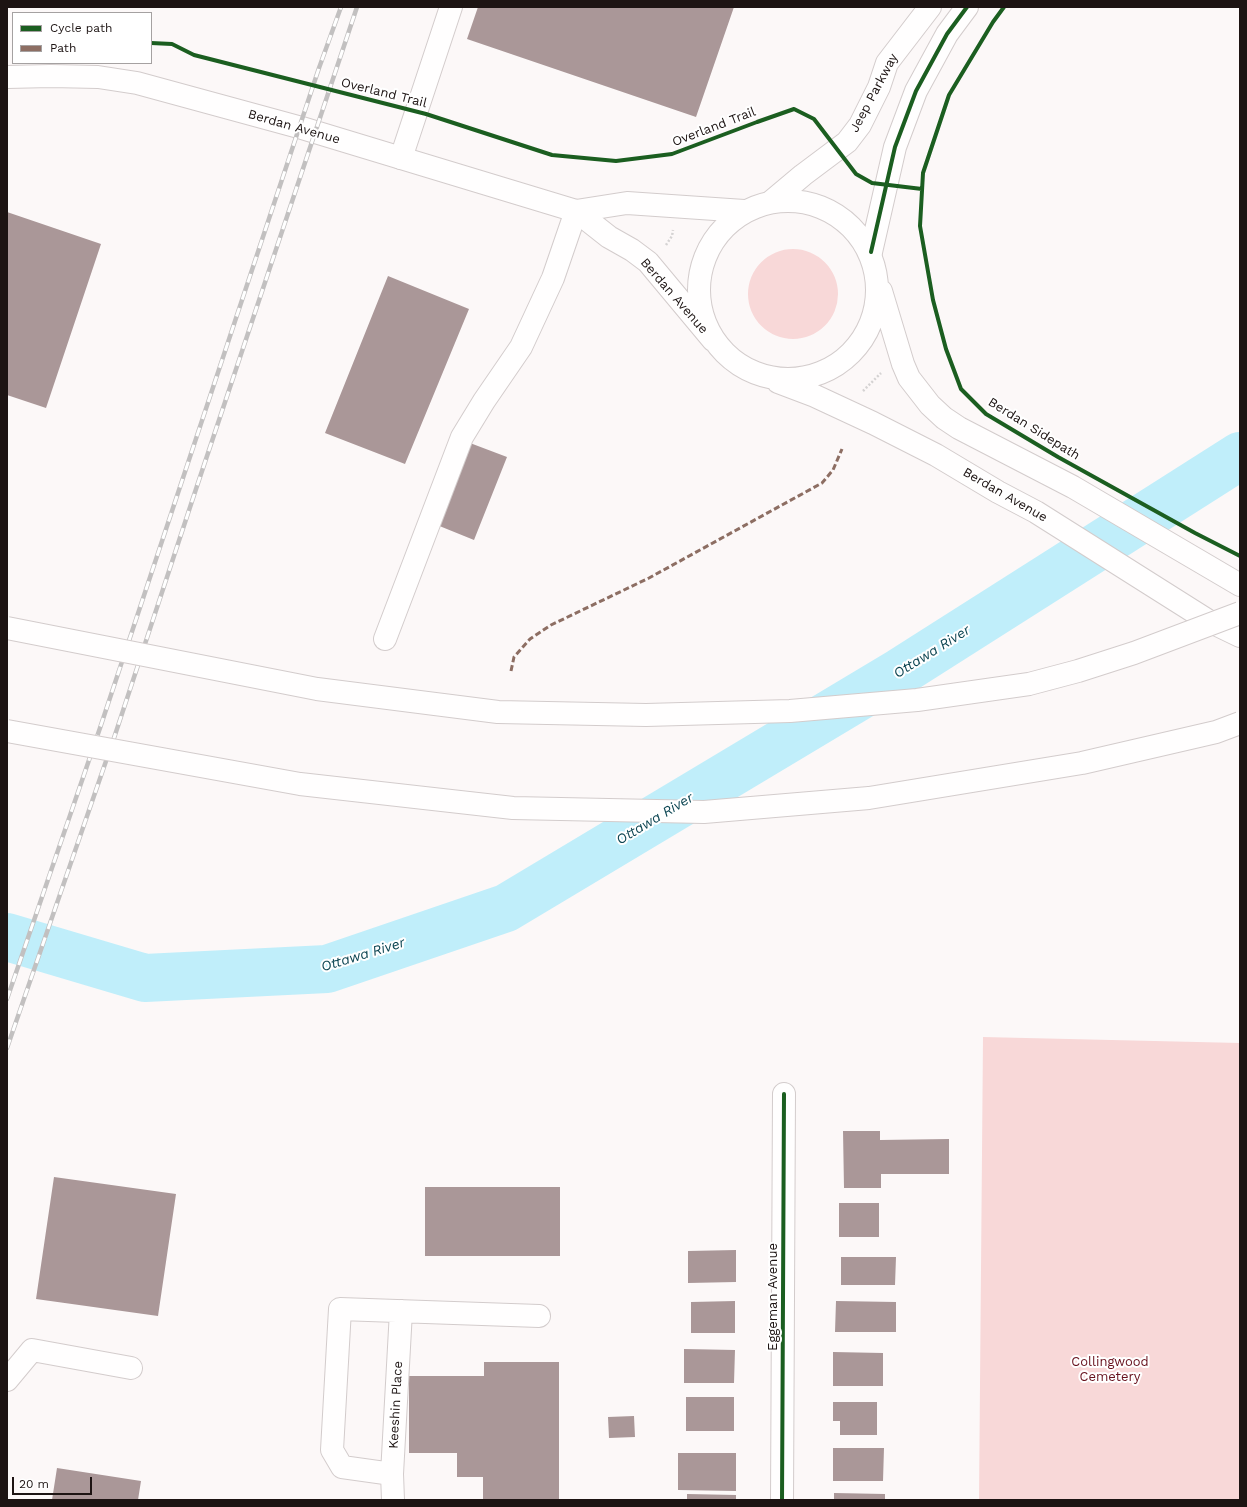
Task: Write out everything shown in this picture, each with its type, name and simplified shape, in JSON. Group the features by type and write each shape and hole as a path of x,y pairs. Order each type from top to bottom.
{"main road":[{"path":"401,158 451,7"},
{"name":"Jeep Parkway","path":"772,201 803,175 847,142 860,125 879,88 887,63 930,7"},
{"path":"871,252 895,147 916,92 947,34 967,7"},
{"name":"Berdan Avenue","path":"7,78 51,76 98,77 137,83 302,128 576,211 609,238 632,250 648,262 713,340 733,361 760,375 815,396 936,455 998,492 1036,512 1207,620 1240,636"},
{"path":"713,340 701,313 698,283 705,254 721,230 744,211 772,201 802,201 831,210 854,228 871,252 878,281 903,364 918,391 930,406 959,428 1073,487 1240,585"},
{"name":"Berdan Avenue","path":"576,211 627,203 744,211"},
{"path":"384,639 462,437 484,401 521,347 553,278 576,211"},
{"path":"760,375 789,380 818,375 844,360 864,338 873,318 876,311 878,281"},
{"path":"7,628 317,689 498,712 646,715 790,711 917,700 1029,684 1078,671 1134,653 1240,613"},
{"path":"7,731 300,784 514,808 704,812 869,798 1082,763 1216,732 1240,723"},
{"name":"Eggeman Avenue","path":"782,1500 784,1094"},
{"path":"392,1474 342,1467 332,1450 340,1309 539,1316"},
{"name":"Keeshin Place","path":"393,1500 392,1474 401,1311"},
{"path":"7,1380 32,1350 131,1368"}],"path":[{"path":"664,247 672,236 673,225"},
{"path":"859,396 883,372"}],"green space":[{"path":"793,249 810,252 825,262 835,277 838,294 835,311 825,326 810,336 793,339 776,336 761,326 751,311 748,294 751,277 761,262 776,252"},
{"name":"Collingwood Cemetery","path":"983,1037 1240,1043 1240,1500 979,1500"}],"building":[{"path":"478,7 734,7 696,117 467,39"},
{"path":"7,212 101,244 46,408 7,395"},
{"path":"388,276 469,309 405,464 325,433"},
{"path":"470,443 507,457 474,540 437,525"},
{"path":"843,1131 880,1131 880,1140 949,1139 949,1174 881,1174 881,1188 844,1188"},
{"path":"54,1177 176,1194 158,1316 36,1299"},
{"path":"425,1187 560,1187 560,1256 425,1256"},
{"path":"839,1203 879,1203 879,1237 839,1237"},
{"path":"736,1250 736,1282 688,1283 688,1251"},
{"path":"841,1257 896,1257 895,1285 841,1285"},
{"path":"735,1301 735,1333 691,1333 691,1302"},
{"path":"836,1301 896,1302 896,1332 835,1332"},
{"path":"684,1349 735,1350 734,1383 684,1383"},
{"path":"833,1352 883,1353 883,1386 833,1386"},
{"path":"484,1362 559,1362 559,1500 483,1500 483,1477 457,1477 457,1453 409,1453 409,1376 484,1376"},
{"path":"686,1397 734,1397 734,1431 686,1431"},
{"path":"833,1402 877,1402 877,1435 840,1435 840,1421 833,1421"},
{"path":"634,1416 635,1437 609,1438 608,1417"},
{"path":"833,1448 884,1448 883,1481 833,1481"},
{"path":"678,1453 736,1453 736,1491 678,1490"},
{"path":"57,1468 141,1481 138,1500 52,1500"},
{"path":"834,1493 885,1494 885,1500 834,1500"},
{"path":"687,1494 736,1495 736,1500 687,1500"}],"waterway":[{"name":"Ottawa River","path":"7,937 145,978 327,969 506,908 900,672 1240,456"}],"railway":[{"path":"7,999 100,728 319,68 341,7"},
{"path":"7,1048 115,735 357,7"}],"marked path":[{"path":"511,671 514,657 530,639 551,625 649,578 822,483 833,470 842,449"}],"cycle path":[{"path":"871,252 895,147 916,91 947,34 967,7"},
{"name":"Berdan Sidepath","path":"1004,7 993,22 949,95 923,173 920,226 933,300 946,349 961,389 986,414 1058,457 1195,533 1240,556"},
{"name":"Overland Trail","path":"152,43 172,44 194,55 426,114 552,155 616,161 672,154 794,109 814,119 856,174 872,183 922,189"},
{"path":"782,1500 784,1094"}]}
